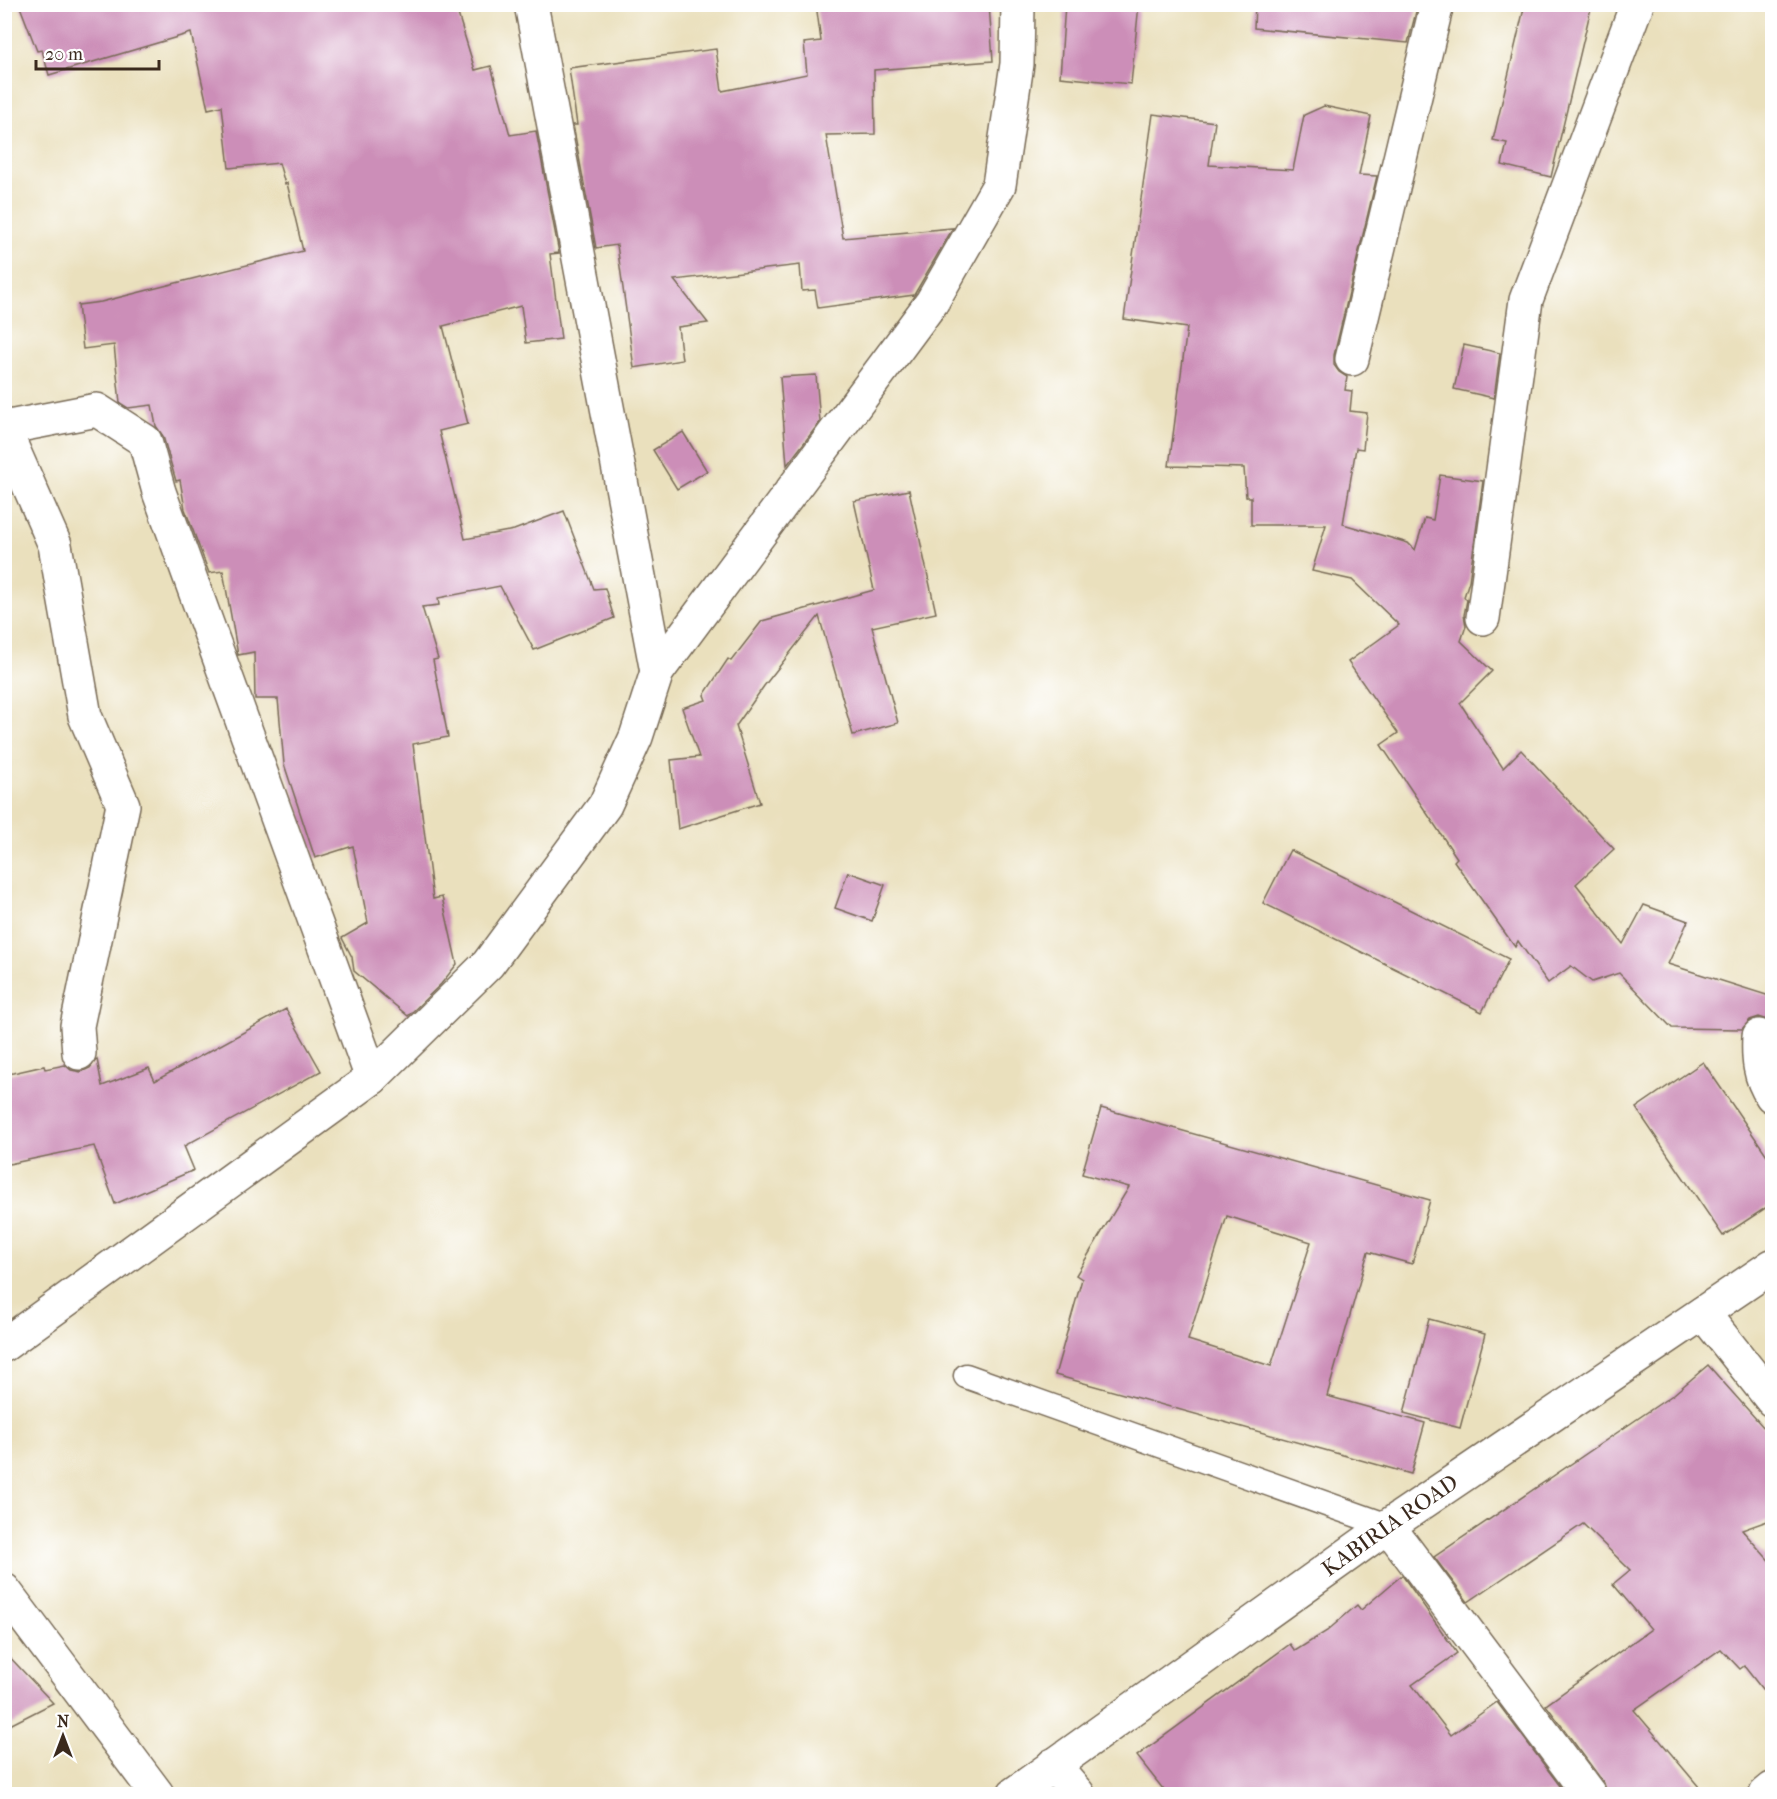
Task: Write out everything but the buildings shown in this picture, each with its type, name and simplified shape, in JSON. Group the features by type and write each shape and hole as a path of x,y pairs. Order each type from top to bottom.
{"street":[{"path":"531,4 657,672"},
{"path":"4,1346 372,1078 488,964 605,805 636,737 657,672 932,302 999,185 1017,64 1018,4"},
{"path":"1352,359 1437,4"},
{"path":"1483,618 1526,300 1637,4"},
{"path":"79,1053 77,1026 123,805 85,716 55,545 4,428 96,410 145,441 159,492 372,1078"},
{"path":"1759,1036 1758,1063 1764,1085 1773,1096"},
{"name":"KABIRIA ROAD","path":"1014,1794 1388,1526 1773,1266"},
{"path":"1703,1312 1773,1400"},
{"path":"1388,1526 1589,1794"},
{"path":"4,1590 157,1794"},
{"path":"1053,1765 1078,1794"},
{"path":"1766,1794 1773,1789"}],"lane":[{"path":"966,1376 1388,1526"}]}
